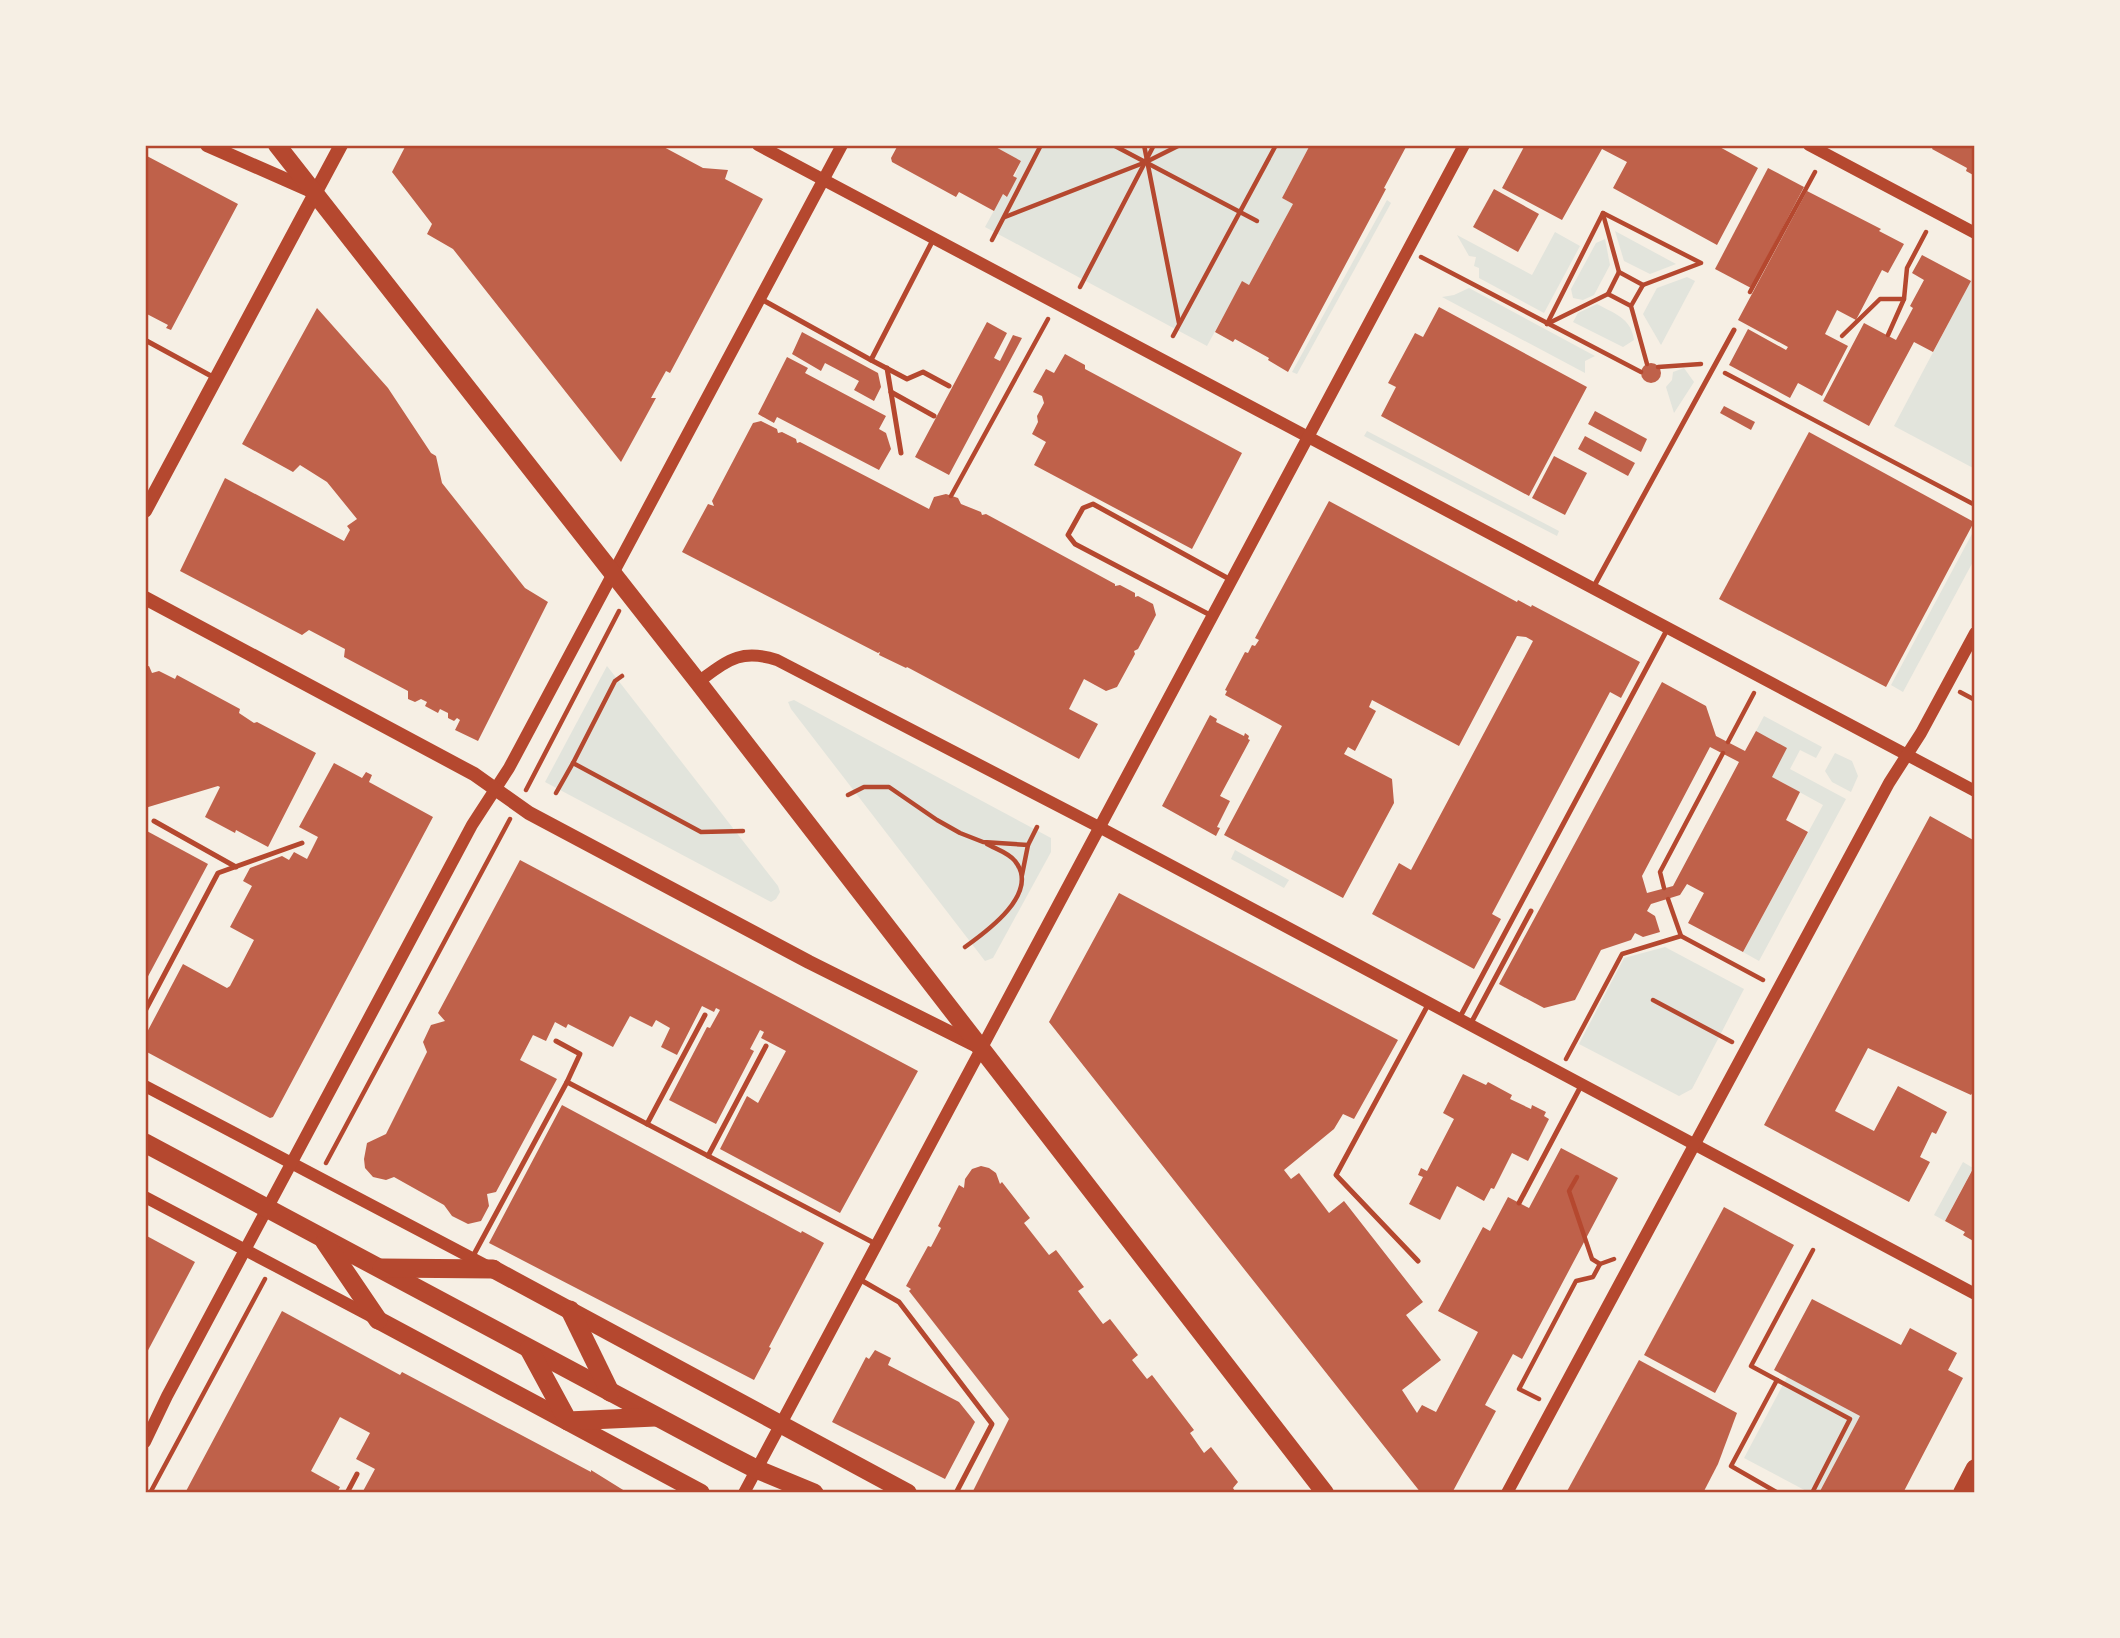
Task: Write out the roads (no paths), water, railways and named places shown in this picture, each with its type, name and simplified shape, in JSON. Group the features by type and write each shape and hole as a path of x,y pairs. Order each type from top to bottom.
{"highway":[{"path":"146,1144 656,1417 757,1469 814,1493"},
{"path":"323,1238 378,1320"},
{"path":"378,1268 493,1269"},
{"path":"569,1310 610,1392"},
{"path":"528,1348 568,1421 656,1417"},
{"path":"757,1469 789,1493"}],"main road":[{"path":"207,145 315,193"},
{"path":"277,145 698,682 1325,1493"},
{"path":"145,511 341,145"},
{"path":"145,598 474,774 529,813 820,968 980,1048"},
{"path":"493,1269 908,1493"},
{"path":"378,1320 701,1493"},
{"path":"1962,1493 1975,1468"}],"street":[{"path":"758,145 1975,791"},
{"path":"145,1442 167,1396 472,825 509,768 842,145"},
{"path":"744,1493 1464,145"},
{"path":"1810,145 1975,233"},
{"path":"1507,1493 1889,783 1921,733 1975,633"},
{"path":"698,682 730,659 741,655 753,654 777,660 1099,827 1975,1294"},
{"path":"145,1086 493,1269"},
{"path":"145,1196 378,1320"}],"lane":[{"path":"871,360 934,238"},
{"path":"760,299 907,379 923,372 949,386"},
{"path":"1593,588 1734,330"},
{"path":"145,340 216,379"},
{"path":"887,368 901,453"},
{"path":"891,392 934,416"},
{"path":"1212,617 1075,544 1068,535 1083,508 1093,504 1231,580"},
{"path":"1465,1022 1668,628"},
{"path":"154,821 236,867"},
{"path":"145,1011 218,873 302,844"},
{"path":"1465,1022 1531,911"},
{"path":"1418,1261 1336,1175 1429,1003"},
{"path":"648,1124 705,1015"},
{"path":"472,1258 580,1054 556,1041"},
{"path":"708,1156 766,1046"},
{"path":"567,1082 876,1244"},
{"path":"1519,1203 1582,1084"},
{"path":"858,1278 899,1302 992,1424 956,1493"},
{"path":"348,1493 357,1474"}]}
